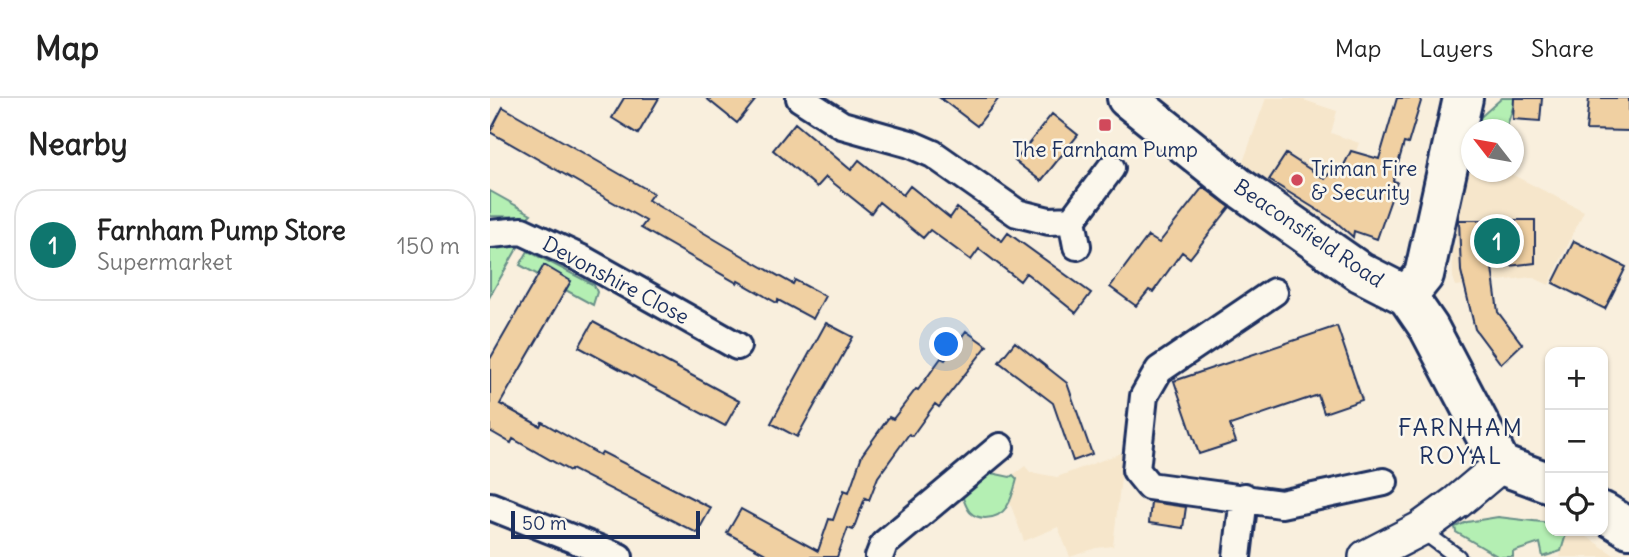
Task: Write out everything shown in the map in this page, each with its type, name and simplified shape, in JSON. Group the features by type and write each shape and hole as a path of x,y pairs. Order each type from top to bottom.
{"main road":[{"name":"Beaconsfield Road","path":"1128,98 1237,186 1360,272 1407,296 1429,328 1501,465"},
{"path":"1407,296 1424,275 1463,98"},
{"path":"1501,465 1545,481"},
{"path":"1608,515 1629,528"}],"street":[{"path":"800,98 842,125 910,144 933,154 1017,213 1049,221 1072,220"},
{"path":"1077,246 1072,220 1111,168"},
{"name":"Devonshire Close","path":"490,234 522,231 570,253 737,346"},
{"path":"1274,292 1159,370 1144,396 1136,470 1149,486 1281,504 1384,482"},
{"path":"878,557 884,544 1000,447"},
{"path":"1366,557 1420,529 1501,465"},
{"path":"1237,557 1244,497"},
{"path":"490,506 619,557"}],"lane":[{"path":"1420,529 1458,557"}],"shaded area":[{"path":"1266,98 1298,98 1337,111 1331,133 1359,143 1330,223 1242,165"},
{"path":"1524,181 1584,211 1549,285 1532,277 1456,286 1452,246 1456,245 1455,222 1464,182"},
{"path":"1124,452 1113,546 1096,548 1070,557 1058,527 1024,541 1010,503 1017,479 1013,475 1025,466 1030,472 1057,477"},
{"path":"1565,536 1586,536 1617,557 1560,557"}],"green space":[{"path":"1502,98 1516,98 1509,119 1478,119"},
{"path":"490,191 531,214 528,217 490,216"},
{"path":"490,240 522,240 490,296"},
{"path":"528,251 594,285 597,292 593,305 520,265"},
{"path":"985,474 1010,477 1013,475 1017,479 1011,499 1004,510 993,517 975,516 969,511 961,493"},
{"path":"1498,517 1545,522 1545,536 1566,536 1561,551 1543,557 1540,543 1513,552 1513,557 1499,557 1456,532 1455,527 1467,522"}],"building":[{"path":"624,98 659,98 638,134 612,118"},
{"path":"706,98 757,98 737,123"},
{"path":"940,98 999,98 977,126"},
{"path":"1397,98 1422,98 1408,144 1404,143 1393,181 1397,182 1377,239 1354,231 1353,237 1335,221 1269,180 1286,154 1325,179 1329,174 1338,177 1351,151 1379,159"},
{"path":"1514,98 1542,98 1540,121 1513,119"},
{"path":"1589,98 1629,98 1629,131 1586,130"},
{"path":"503,107 653,193 648,200 750,260 793,284 795,280 825,296 813,319 738,281 737,283 641,228 646,221 490,132"},
{"path":"1052,114 1078,135 1041,181 1015,161"},
{"path":"795,123 851,170 859,160 903,195 910,186 950,218 957,208 1002,241 1008,233 1091,293 1076,313 1026,273 1020,281 979,249 971,260 930,230 923,238 879,202 871,213 826,177 817,187 773,150"},
{"path":"1203,187 1230,207 1190,258 1182,252 1153,292 1149,290 1136,306 1110,287 1148,236 1159,243"},
{"path":"1459,220 1535,220 1535,263 1492,268 1498,312 1522,344 1501,364 1475,329 1461,271"},
{"path":"1574,241 1626,267 1605,309 1553,283"},
{"path":"544,265 571,281 500,404 540,426 542,422 600,455 602,452 711,508 697,533 571,469 570,471 513,439 511,443 490,431 490,359"},
{"path":"593,322 739,401 725,426 579,347"},
{"path":"826,323 853,337 797,437 771,423"},
{"path":"1337,326 1362,400 1324,413 1318,395 1230,425 1236,442 1199,454 1174,381"},
{"path":"966,331 987,346 939,407 935,404 912,436 909,434 878,477 869,500 865,498 853,530 848,528 837,557 771,557 727,533 741,509 818,551 829,519 833,520 844,490 849,492 862,455 889,417 893,419 941,358 945,360"},
{"path":"1015,342 1067,383 1092,454 1073,461 1053,403 999,362"},
{"path":"1151,502 1186,507 1183,528 1149,523"}],"place":[{"name":"The Farnham Pump","path":"1105,125"},
{"name":"Triman Fire & Security","path":"1297,180"},
{"name":"Farnham Pump Store","path":"1497,241"}],"district":[{"name":"FARNHAM ROYAL","path":"1461,441"}]}
